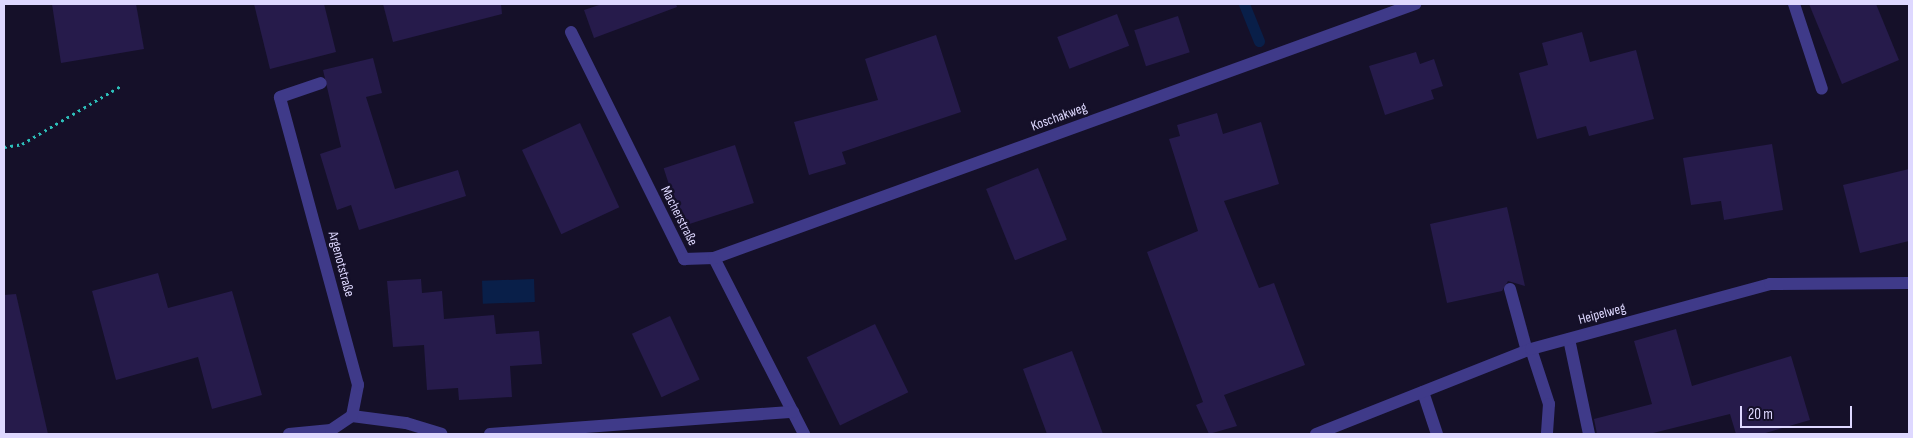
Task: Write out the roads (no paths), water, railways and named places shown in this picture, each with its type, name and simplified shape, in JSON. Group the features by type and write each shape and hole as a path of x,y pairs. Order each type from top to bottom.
{"street":[{"name":"Koschakweg","path":"714,258 1415,4"},
{"path":"1794,4 1822,89"},
{"name":"Macherstraße","path":"572,32 684,259 714,258"},
{"name":"Argenotstraße","path":"321,83 280,97 358,385 352,416"},
{"path":"714,258 804,434"},
{"name":"Heipelweg","path":"1316,434 1529,350 1770,284 1909,283"},
{"path":"1510,289 1529,350 1549,404 1547,434"},
{"path":"1569,339 1589,434"},
{"path":"1423,392 1437,434"},
{"path":"490,434 793,412"},
{"path":"289,434 331,430 352,416 406,423 441,434"}],"water":[{"path":"534,279 535,302 483,304 482,281"}],"waterway":[{"path":"1244,4 1259,41"}]}
